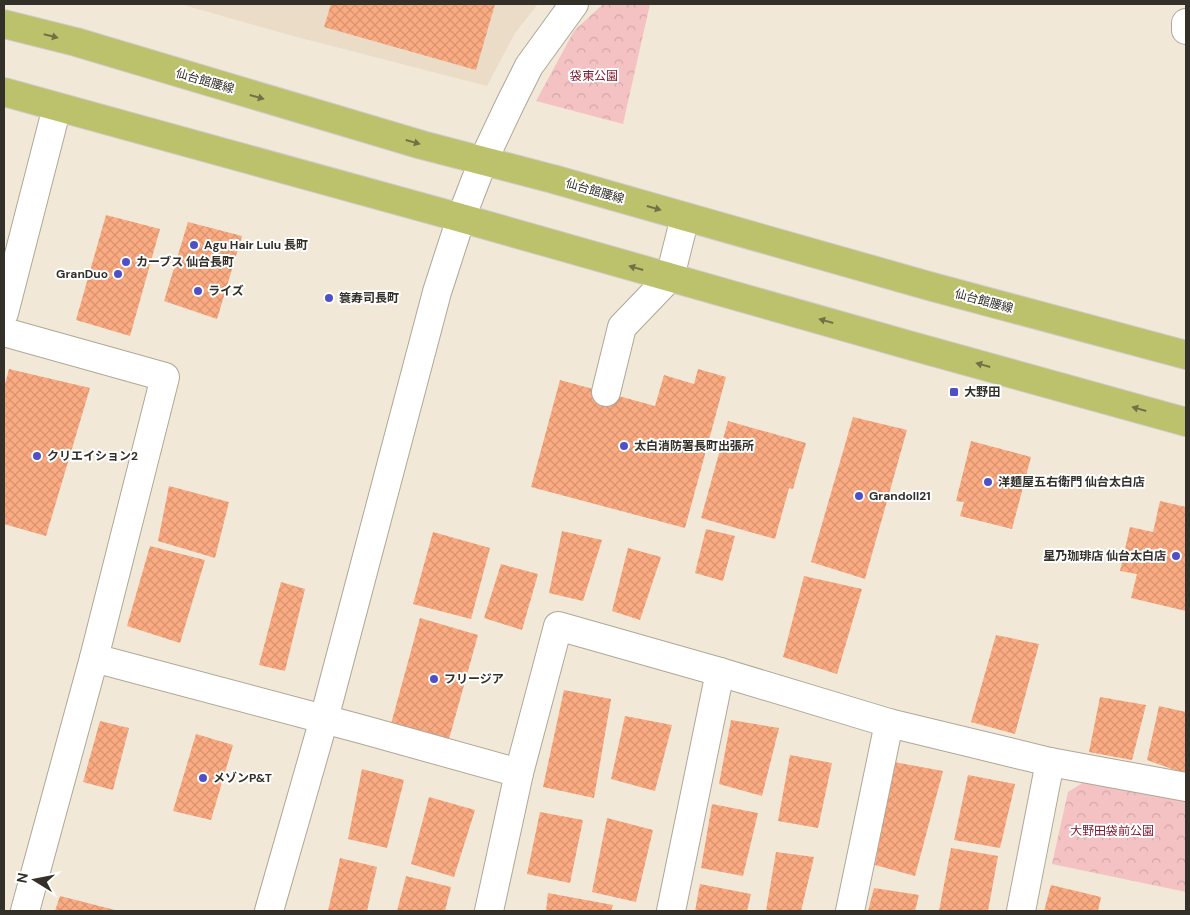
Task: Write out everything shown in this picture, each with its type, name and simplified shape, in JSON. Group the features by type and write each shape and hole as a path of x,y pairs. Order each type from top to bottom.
{"main road":[{"name":"仙台館腰線","path":"4,24 76,42 412,142 553,179 938,289 1186,355"},
{"path":"4,92 462,218 1186,422"}],"street":[{"path":"269,911 324,719 437,292 483,161 510,104 530,66 574,4"},
{"path":"1186,23 1186,30"},
{"path":"4,313 57,108"},
{"path":"606,392 622,327 670,277 685,217"},
{"path":"4,332 166,377 94,658 25,911"},
{"path":"489,911 519,772 558,626 889,723 1050,762 1186,788"},
{"path":"94,658 519,772"},
{"path":"671,911 720,672"},
{"path":"850,911 889,723"},
{"path":"1020,911 1050,762"}],"shaded area":[{"path":"180,4 538,4 515,33 487,86 293,36"}],"green space":[{"name":"袋東公園","path":"603,4 650,4 623,124 536,101 574,31"},
{"name":"大野田袋前公園","path":"1087,780 1186,801 1186,892 1052,864 1068,792"}],"building":[{"path":"331,4 495,4 476,70 324,27"},
{"name":"GranDuo","path":"106,215 160,229 130,336 76,320"},
{"path":"188,222 242,236 217,319 164,301"},
{"name":"クリエイション2","path":"9,369 90,388 46,536 4,524 4,388"},
{"name":"太白消防署長町出張所","path":"698,369 726,377 685,528 531,487 560,380 655,406 664,375 694,384"},
{"name":"Grandoll21","path":"853,417 907,430 865,579 811,562"},
{"path":"728,421 806,443 793,489 789,488 775,539 701,518"},
{"path":"971,441 1031,457 1012,529 960,516 964,502 956,501"},
{"path":"169,486 229,502 215,558 158,541"},
{"path":"1160,501 1186,507 1186,611 1131,598 1137,574 1120,571 1130,527 1153,532"},
{"path":"706,529 735,536 723,581 695,573"},
{"path":"562,531 602,540 583,601 549,593"},
{"path":"433,532 490,548 471,619 413,604"},
{"path":"150,546 205,560 180,643 127,626"},
{"path":"628,548 661,557 640,620 612,611"},
{"path":"501,564 538,574 522,630 484,618"},
{"path":"804,576 862,589 837,674 783,657"},
{"path":"281,582 305,589 285,671 259,665"},
{"name":"フリージア","path":"420,618 478,635 449,739 391,724"},
{"path":"996,635 1039,644 1015,734 971,722"},
{"path":"564,690 611,699 594,798 543,787"},
{"path":"1100,697 1146,705 1132,760 1089,752"},
{"path":"1159,706 1186,712 1186,774 1147,760"},
{"path":"625,716 672,725 655,791 611,779"},
{"path":"731,720 779,728 762,796 719,784"},
{"path":"100,721 129,728 113,790 83,782"},
{"name":"メゾンP&T","path":"196,734 233,745 211,820 173,811"},
{"path":"790,755 832,763 818,828 778,821"},
{"path":"894,762 943,771 915,876 875,865"},
{"path":"362,769 404,780 387,848 348,839"},
{"path":"968,775 1015,784 1000,848 954,840"},
{"path":"429,797 475,810 454,877 411,864"},
{"path":"712,804 758,813 743,876 701,868"},
{"path":"540,812 583,820 570,883 527,874"},
{"path":"607,818 653,830 636,902 592,892"},
{"path":"951,848 998,856 988,911 939,911"},
{"path":"776,852 814,857 801,911 766,911"},
{"path":"340,858 377,867 367,911 328,911"},
{"path":"406,876 451,887 445,911 397,911"},
{"path":"700,884 751,894 747,911 695,911"},
{"path":"1051,885 1101,897 1098,911 1044,911"},
{"path":"874,888 919,895 915,911 868,911"},
{"path":"548,893 613,905 611,911 546,911"},
{"path":"60,896 119,911 55,911"}],"place":[{"name":"Agu Hair Lulu 長町","path":"194,245"},
{"name":"カーブス 仙台長町","path":"126,262"},
{"name":"GranDuo","path":"118,274"},
{"name":"ライズ","path":"198,291"},
{"name":"簑寿司長町","path":"329,298"},
{"name":"大野田","path":"954,392"},
{"name":"太白消防署長町出張所","path":"624,446"},
{"name":"クリエイション2","path":"37,456"},
{"name":"洋麺屋五右衛門 仙台太白店","path":"988,482"},
{"name":"Grandoll21","path":"859,496"},
{"name":"星乃珈琲店 仙台太白店","path":"1176,556"},
{"name":"フリージア","path":"434,679"},
{"name":"メゾンP&T","path":"203,778"}]}
